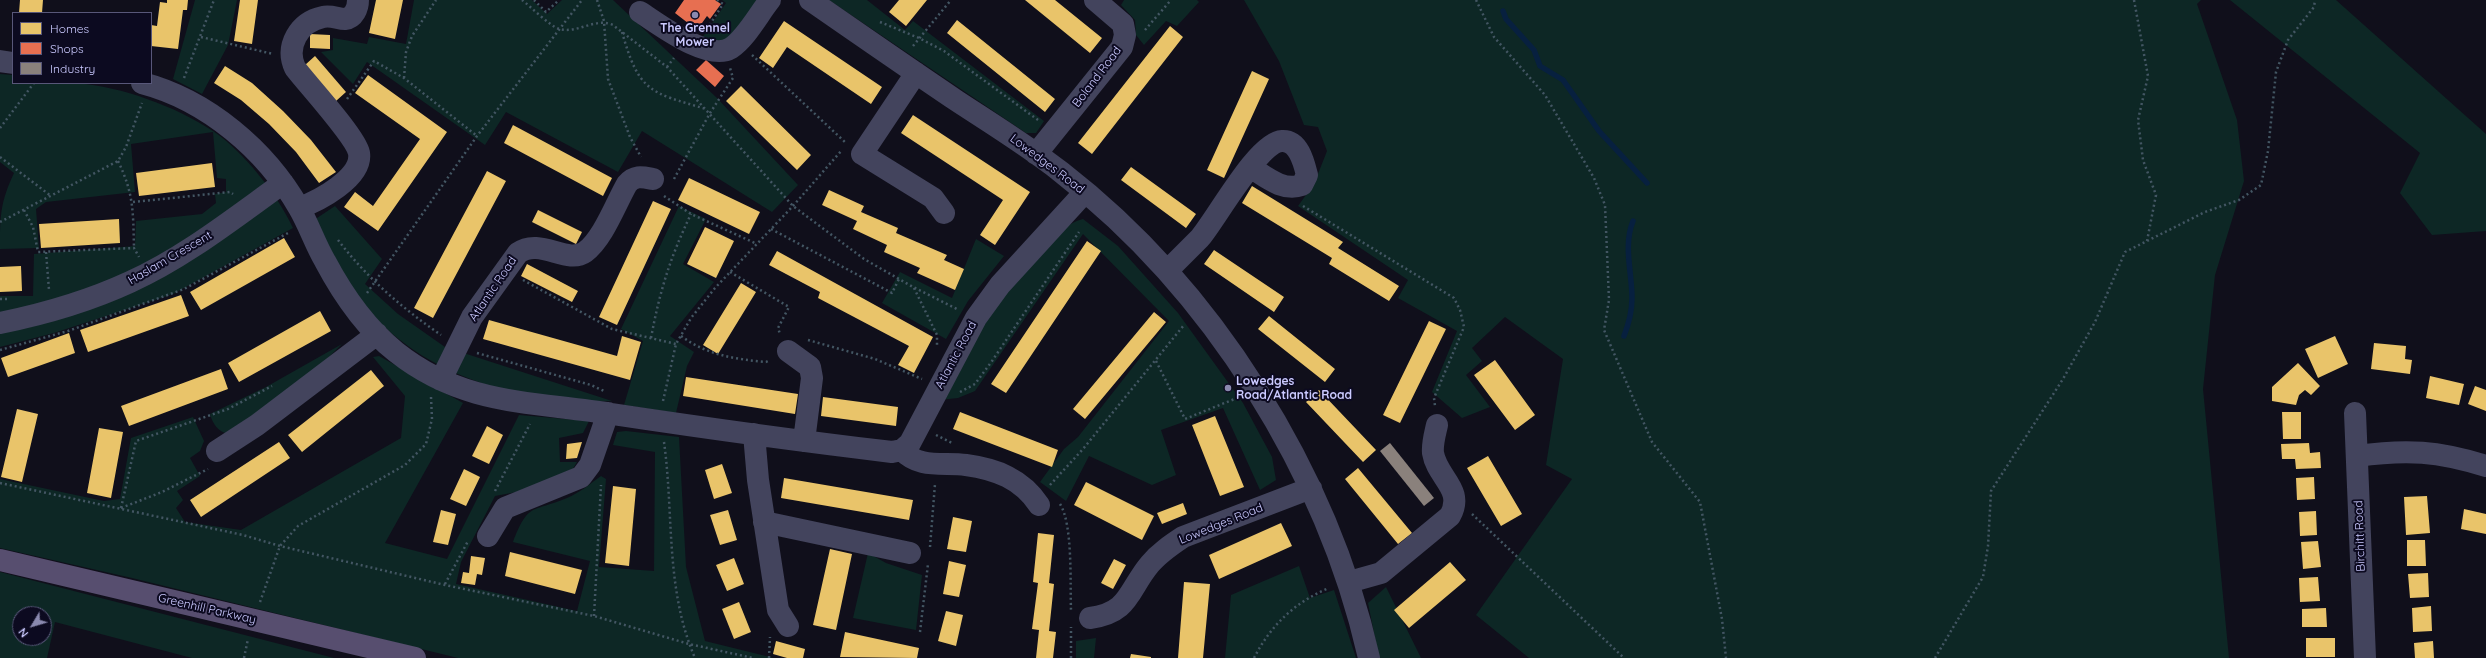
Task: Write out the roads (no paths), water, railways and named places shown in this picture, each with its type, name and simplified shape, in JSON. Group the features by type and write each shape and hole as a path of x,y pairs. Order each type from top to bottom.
{"main road":[{"name":"Greenhill Parkway","path":"0,560 414,658"}],"street":[{"path":"299,208 319,200 332,192 348,178 357,165 359,155 356,145 295,68 291,59 291,49 297,34 310,22 323,17 345,19 353,15 358,5 358,0"},
{"path":"640,12 687,42 710,50 731,46 770,0"},
{"name":"Lowedges Road","path":"810,0 1036,154 1085,192 1126,229 1167,270 1228,347 1256,390 1311,488 1349,582 1369,658"},
{"name":"Boland Road","path":"1036,154 1122,47 1124,35 1123,24 1095,0"},
{"path":"0,61 12,63"},
{"path":"908,68 854,149 933,198 944,213"},
{"path":"145,84 177,96 203,109 233,130 258,154 299,208 324,260 356,310 377,334 395,351 435,376 465,390 494,399 530,405 608,413 661,422 892,452 902,450 918,463 966,465 1003,473 1039,497"},
{"path":"1167,270 1200,237 1250,167 1275,142 1284,141 1292,143 1302,156 1307,175 1302,185 1293,188 1281,186 1250,167"},
{"name":"Atlantic Road","path":"435,376 504,270 524,248 534,246 574,255 584,253 600,234 627,184 633,177 664,187"},
{"name":"Haslam Crescent","path":"0,323 50,310 130,282 148,273 219,229 282,184"},
{"name":"Atlantic Road","path":"902,450 910,443 976,318 1000,285 1085,192"},
{"path":"217,451 257,425 377,334"},
{"path":"788,351 806,364 812,378 804,441"},
{"path":"488,536 505,508 581,477 590,465 608,413"},
{"name":"Birchitt Road","path":"2355,413 2365,658"},
{"path":"1349,582 1380,573 1440,527 1450,516 1455,507 1455,497 1433,454 1437,425"},
{"path":"754,434 764,522 778,610 788,626"},
{"path":"2357,456 2384,452 2419,452 2450,455 2486,466"},
{"name":"Lowedges Road","path":"1077,617 1106,616 1127,602 1149,565 1166,548 1183,537 1311,488"},
{"path":"764,522 910,553"}],"waterway":[{"path":"1503,11 1506,19 1534,50 1540,66 1563,80 1599,131 1647,183"},
{"path":"1624,336 1630,317 1632,303 1628,249 1630,230 1633,221"}],"place":[{"name":"The Grennel Mower","path":"695,15"},
{"name":"Lowedges Road/Atlantic Road","path":"1228,388"}]}
